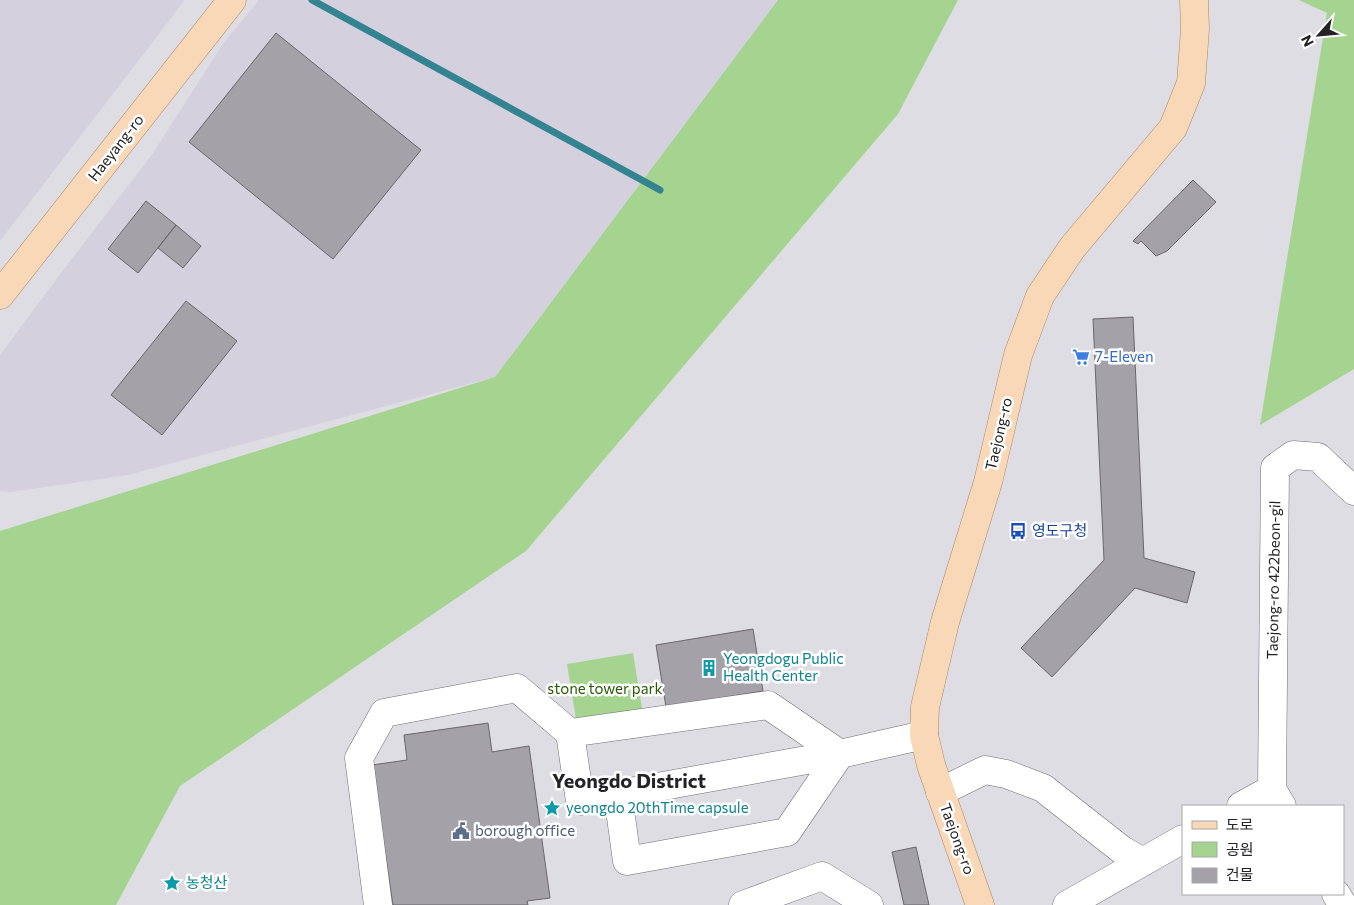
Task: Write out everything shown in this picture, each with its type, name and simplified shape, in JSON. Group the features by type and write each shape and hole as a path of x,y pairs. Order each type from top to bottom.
{"main road":[{"name":"Taejong-ro","path":"980,905 930,766 924,735 925,707 945,622 988,482 1018,355 1040,296 1072,248 1173,128 1192,83 1195,29 1194,0"},
{"name":"Haeyang-ro","path":"0,295 231,2"}],"street":[{"name":"Taejong-ro 422beon-gil","path":"1246,805 1277,798 1275,468 1293,455 1318,457 1354,491"},
{"path":"378,905 359,758 384,713 517,688 570,733 580,801 840,754 924,735"},
{"path":"570,733 768,705 840,754"},
{"path":"618,795 627,860 787,832 840,754"},
{"path":"940,792 985,770 1006,774 1043,788 1122,850 1143,862"},
{"path":"1067,905 1182,840"},
{"path":"743,905 822,876 869,905"}],"shaded area":[{"path":"0,0 185,0 0,241"},
{"path":"259,0 778,0 495,377 128,475 11,492 0,491 0,355 153,153 222,45"}],"green space":[{"path":"778,0 958,0 898,114 526,551 180,786 116,905 0,905 0,531 495,377"},
{"path":"1299,0 1354,0 1354,369 1260,425 1327,13"},
{"name":"stone tower park","path":"633,653 643,714 577,725 567,664"}],"building":[{"path":"276,33 421,150 333,259 189,142"},
{"path":"1193,180 1216,202 1167,251 1156,256 1141,241 1138,244 1133,241"},
{"path":"146,201 176,225 138,273 108,249"},
{"path":"176,225 201,246 183,268 158,248"},
{"path":"186,301 237,341 162,435 111,395"},
{"path":"1133,317 1144,558 1195,572 1187,603 1135,588 1052,677 1021,648 1104,560 1093,319"},
{"name":"Yeongdogu Public Health Center","path":"753,629 763,691 666,707 656,645"},
{"name":"borough office","path":"488,723 492,752 529,746 550,898 527,901 528,905 393,905 372,765 407,760 404,735"},
{"path":"916,847 929,905 904,905 892,852"}],"waterway":[{"path":"312,0 660,190"}],"place":[{"name":"7-Eleven","path":"1081,357"},
{"name":"영도구청","path":"1018,531"},
{"name":"Yeongdogu Public Health Center","path":"709,668"},
{"name":"yeongdo 20thTime capsule","path":"552,808"},
{"name":"borough office","path":"461,831"},
{"name":"농청산","path":"172,883"}],"district":[{"name":"Yeongdo District","path":"629,781"}]}
